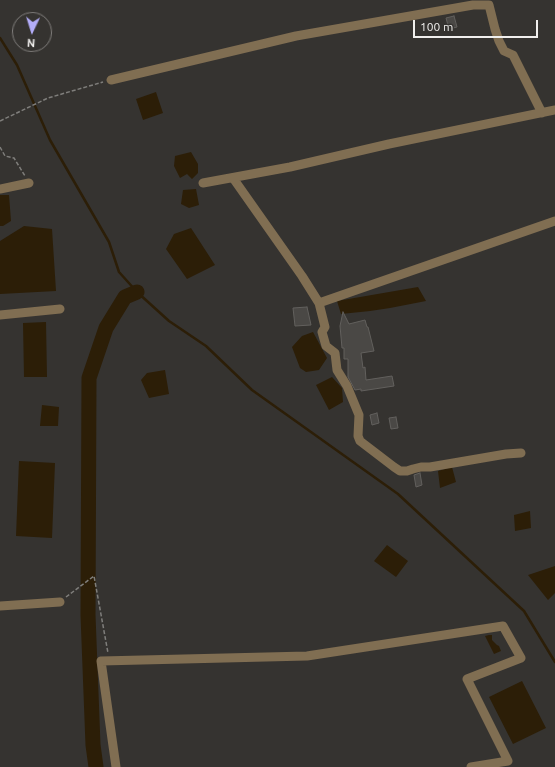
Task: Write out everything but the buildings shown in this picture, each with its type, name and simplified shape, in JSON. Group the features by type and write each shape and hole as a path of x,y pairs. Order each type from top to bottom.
{"street":[{"path":"111,80 296,36 472,2 489,5 499,41 504,51 513,54 542,113"},
{"path":"203,183 290,167 389,144 555,110"},
{"path":"233,178 320,303 324,327 322,332 326,346 335,353 337,370 347,386 357,408 359,415 358,436 360,441 400,471 506,454 521,453"},
{"path":"0,189 29,183"},
{"path":"320,303 555,221"},
{"path":"0,314 60,309"},
{"path":"0,606 60,602"},
{"path":"116,767 101,661 307,656 504,626 521,658 467,679 508,761 471,767"}],"path":[{"path":"0,121 48,98 111,80"},
{"path":"0,147 6,156 14,158 29,183"},
{"path":"60,602 94,576 109,661"}],"shaded area":[{"path":"156,92 163,113 143,120 136,99"},
{"path":"191,152 198,164 198,173 192,179 187,174 180,178 174,166 175,156"},
{"path":"196,189 199,205 189,208 181,204 183,190"},
{"path":"0,195 9,195 11,221 3,226 0,226"},
{"path":"24,226 52,229 56,291 0,294 0,241"},
{"path":"191,228 215,265 187,279 166,249 174,234"},
{"path":"418,287 426,301 390,308 341,314 337,301"},
{"path":"46,322 47,377 24,377 23,323"},
{"path":"313,332 327,358 319,370 306,372 300,368 292,347 302,336"},
{"path":"165,370 169,394 149,398 141,380 147,373"},
{"path":"332,377 342,388 343,402 329,410 316,385"},
{"path":"42,405 59,407 58,426 40,426"},
{"path":"19,461 55,463 52,538 16,536"},
{"path":"452,467 456,482 440,488 438,471"},
{"path":"530,511 531,528 515,531 514,515"},
{"path":"387,545 408,561 396,577 374,561"},
{"path":"555,566 555,593 548,600 528,575"},
{"path":"492,635 492,640 499,646 501,651 494,654 485,636"},
{"path":"522,681 546,728 513,744 489,697"}],"waterway":[{"path":"0,38 17,65 50,140 109,242 119,272 137,292 169,321 206,346 252,390 398,494 524,611 555,662"},
{"path":"96,767 93,745 88,615 89,378 106,328 125,297 137,292"}]}
